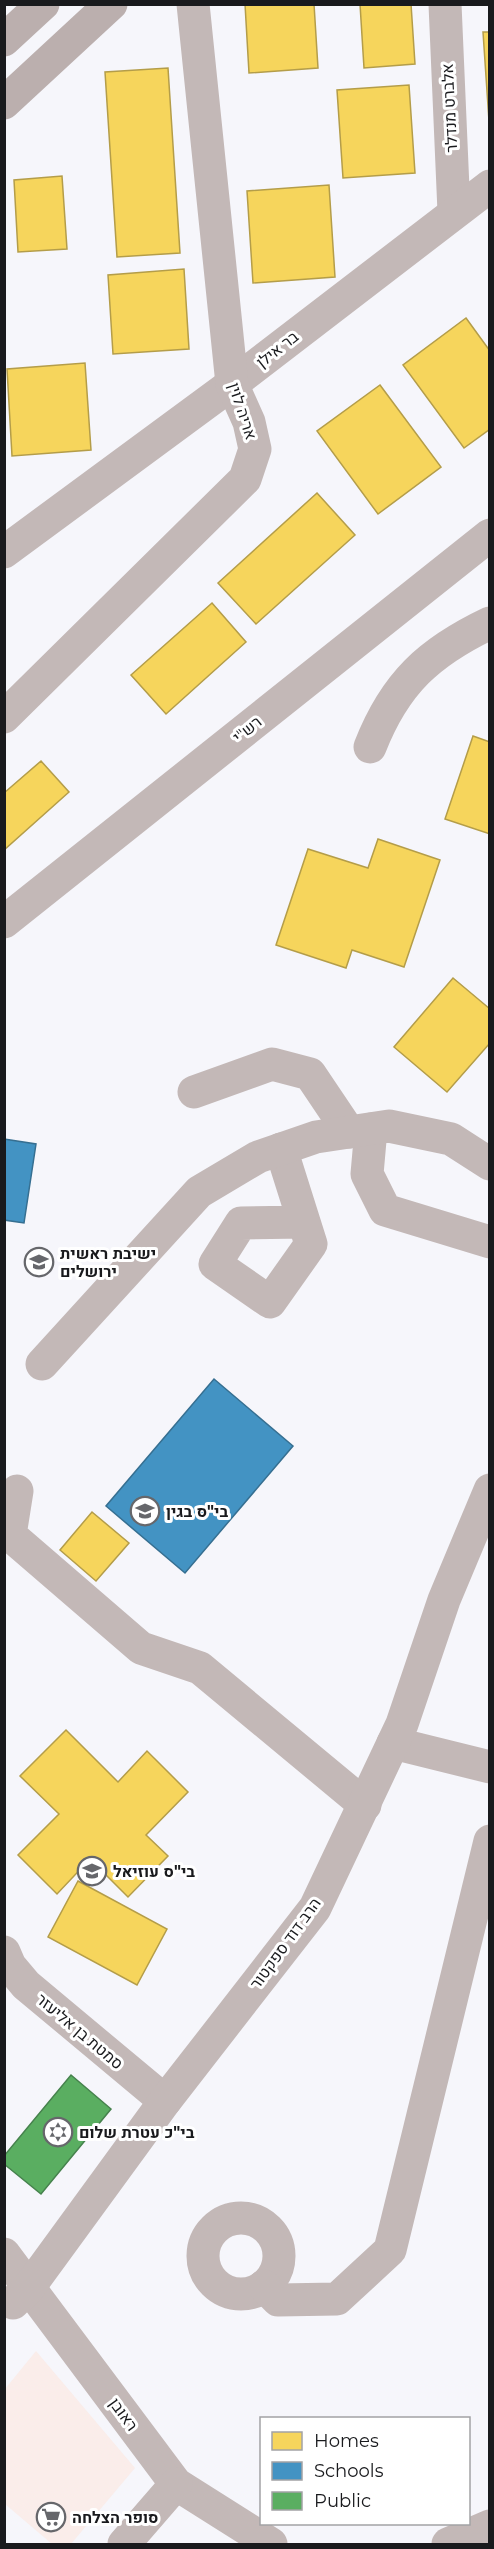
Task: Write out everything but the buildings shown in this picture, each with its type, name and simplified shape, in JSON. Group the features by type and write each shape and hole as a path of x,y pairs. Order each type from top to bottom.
{"main road":[{"path":"4,40 43,4"},
{"path":"4,104 111,4"}],"street":[{"name":"אריה לוין","path":"4,717 245,479 255,449 249,423 232,384 193,4"},
{"name":"אלברט מנדלר","path":"445,4 454,212"},
{"name":"בר אילן","path":"4,552 232,384 489,186"},
{"name":"רש\"י","path":"4,922 489,535"},
{"path":"370,747 381,717 402,685 453,641 489,623"},
{"path":"194,1092 272,1064 310,1074 360,1130 367,1174 385,1210 489,1242"},
{"path":"42,1364 199,1192 258,1156 316,1137 389,1126 451,1139 489,1164"},
{"path":"280,1149 304,1222"},
{"name":"הרב דוד ספקטור","path":"21,2294 165,2101 315,1908 393,1743 444,1600 489,1490"},
{"path":"17,1491 10,1536 141,1648 200,1668 365,1805"},
{"path":"393,1743 489,1767"},
{"path":"264,2286 278,2300 337,2300 390,2250 489,1841"},
{"name":"סמטת בן אליעזר","path":"4,1952 9,1966 26,1985 165,2101"},
{"name":"ראובן","path":"4,2254 21,2294 176,2484 271,2544"},
{"path":"124,2544 176,2484"},
{"path":"448,2544 489,2526"}],"shaded area":[{"path":"36,2351 135,2468 71,2544 52,2544 5,2504 5,2389"}],"place":[{"name":"ישיבת ראשית ירושלים","path":"39,1262"},
{"name":"בי\"ס בגין","path":"145,1511"},
{"name":"בי\"ס עוזיאל","path":"92,1871"},
{"name":"בי\"כ עטרת שלום","path":"58,2132"},
{"name":"סופר הצלחה","path":"51,2517"}]}
